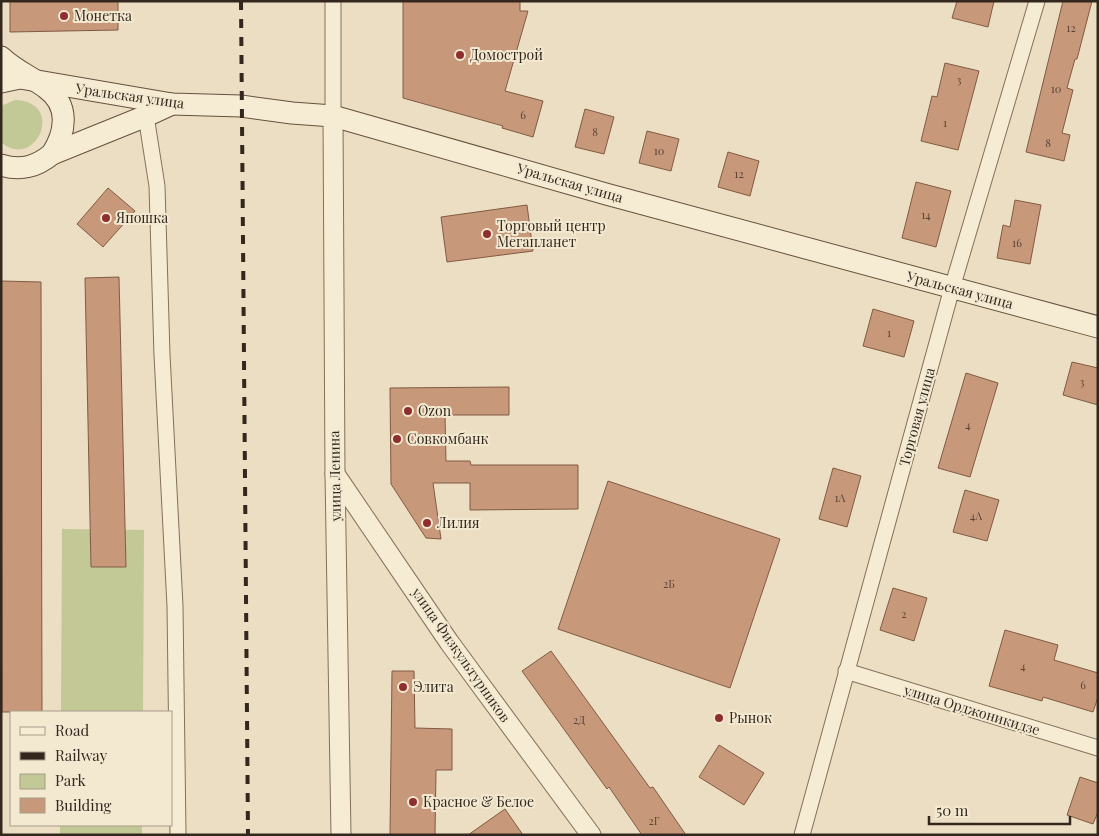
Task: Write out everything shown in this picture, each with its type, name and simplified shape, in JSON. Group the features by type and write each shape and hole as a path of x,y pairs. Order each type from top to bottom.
{"main road":[{"path":"1,57 47,88 57,99 63,113 64,127 60,141 52,154"},
{"name":"Уральская улица","path":"1,82 20,78 172,104 241,106 333,116 606,194 1098,327"},
{"path":"5,169 26,168 41,163 52,154 172,104"}],"street":[{"path":"332,1 333,116"},
{"name":"Торговая улица","path":"802,835 952,288 1037,1"},
{"path":"146,116 157,186 162,354 175,606 178,835"},
{"name":"улица Ленина","path":"333,116 335,474 341,835"},
{"name":"улица Физкультурников","path":"335,474 449,642 590,835"},
{"name":"улица Орджоникидзе","path":"846,671 1098,748"}],"green space":[{"path":"15,100 31,104 40,112 42,122 40,133 34,142 25,148 13,149 1,142 1,106"},
{"path":"62,529 144,530 143,711 61,711"},
{"path":"60,826 142,826 142,835 60,835"}],"building":[{"name":"Монетка","path":"10,1 118,1 118,30 10,32"},
{"name":"Домострой","path":"403,1 520,1 520,11 528,11 505,91 543,101 533,137 502,128 503,126 403,98"},
{"path":"957,1 994,1 988,27 952,18"},
{"path":"1063,1 1092,1 1077,59 1075,59 1067,88 1073,90 1062,133 1070,135 1064,161 1026,152"},
{"path":"945,63 979,71 958,150 921,141 932,96 937,97"},
{"path":"585,109 614,117 604,154 575,147"},
{"path":"647,131 679,139 671,171 639,163"},
{"path":"728,152 759,161 750,196 718,187"},
{"path":"916,182 951,191 936,247 902,238"},
{"name":"Япошка","path":"108,188 135,211 103,247 77,224"},
{"path":"1015,200 1041,205 1030,264 997,258 1003,225 1010,227"},
{"name":"Торговый центр Мегапланет","path":"527,205 533,251 447,262 441,217"},
{"path":"119,277 126,567 91,567 85,278"},
{"path":"1,281 41,282 42,711 2,712"},
{"path":"873,309 914,321 904,357 863,346"},
{"path":"1072,362 1098,368 1098,405 1063,395"},
{"path":"966,373 998,383 970,477 938,468"},
{"path":"509,387 509,415 445,415 446,461 470,461 471,465 578,465 578,509 470,510 470,483 433,483 441,539 426,538 391,484 390,388"},
{"path":"833,468 861,476 847,527 819,519"},
{"path":"608,481 780,539 730,688 558,629"},
{"path":"965,490 999,500 987,541 953,532"},
{"path":"893,588 927,598 914,641 880,630"},
{"path":"1005,630 1058,645 1054,660 1098,673 1098,697 1093,712 1043,697 1042,701 989,686"},
{"path":"551,651 650,788 653,787 686,835 642,835 609,787 607,789 522,671"},
{"name":"Красное & Белое","path":"392,671 414,671 415,728 452,729 452,770 436,770 435,835 390,835"},
{"path":"719,745 764,773 744,805 699,777"},
{"path":"1080,777 1098,783 1098,812 1093,824 1067,815"},
{"path":"505,809 523,835 468,835"}],"railway":[{"path":"241,1 248,835"}],"place":[{"name":"Монетка","path":"64,16"},
{"name":"Домострой","path":"460,55"},
{"name":"Япошка","path":"106,218"},
{"name":"Торговый центр Мегапланет","path":"487,234"},
{"name":"Ozon","path":"408,411"},
{"name":"Совкомбанк","path":"397,439"},
{"name":"Лилия","path":"427,523"},
{"name":"Элита","path":"403,687"},
{"name":"Рынок","path":"719,718"},
{"name":"Красное & Белое","path":"413,802"}]}
